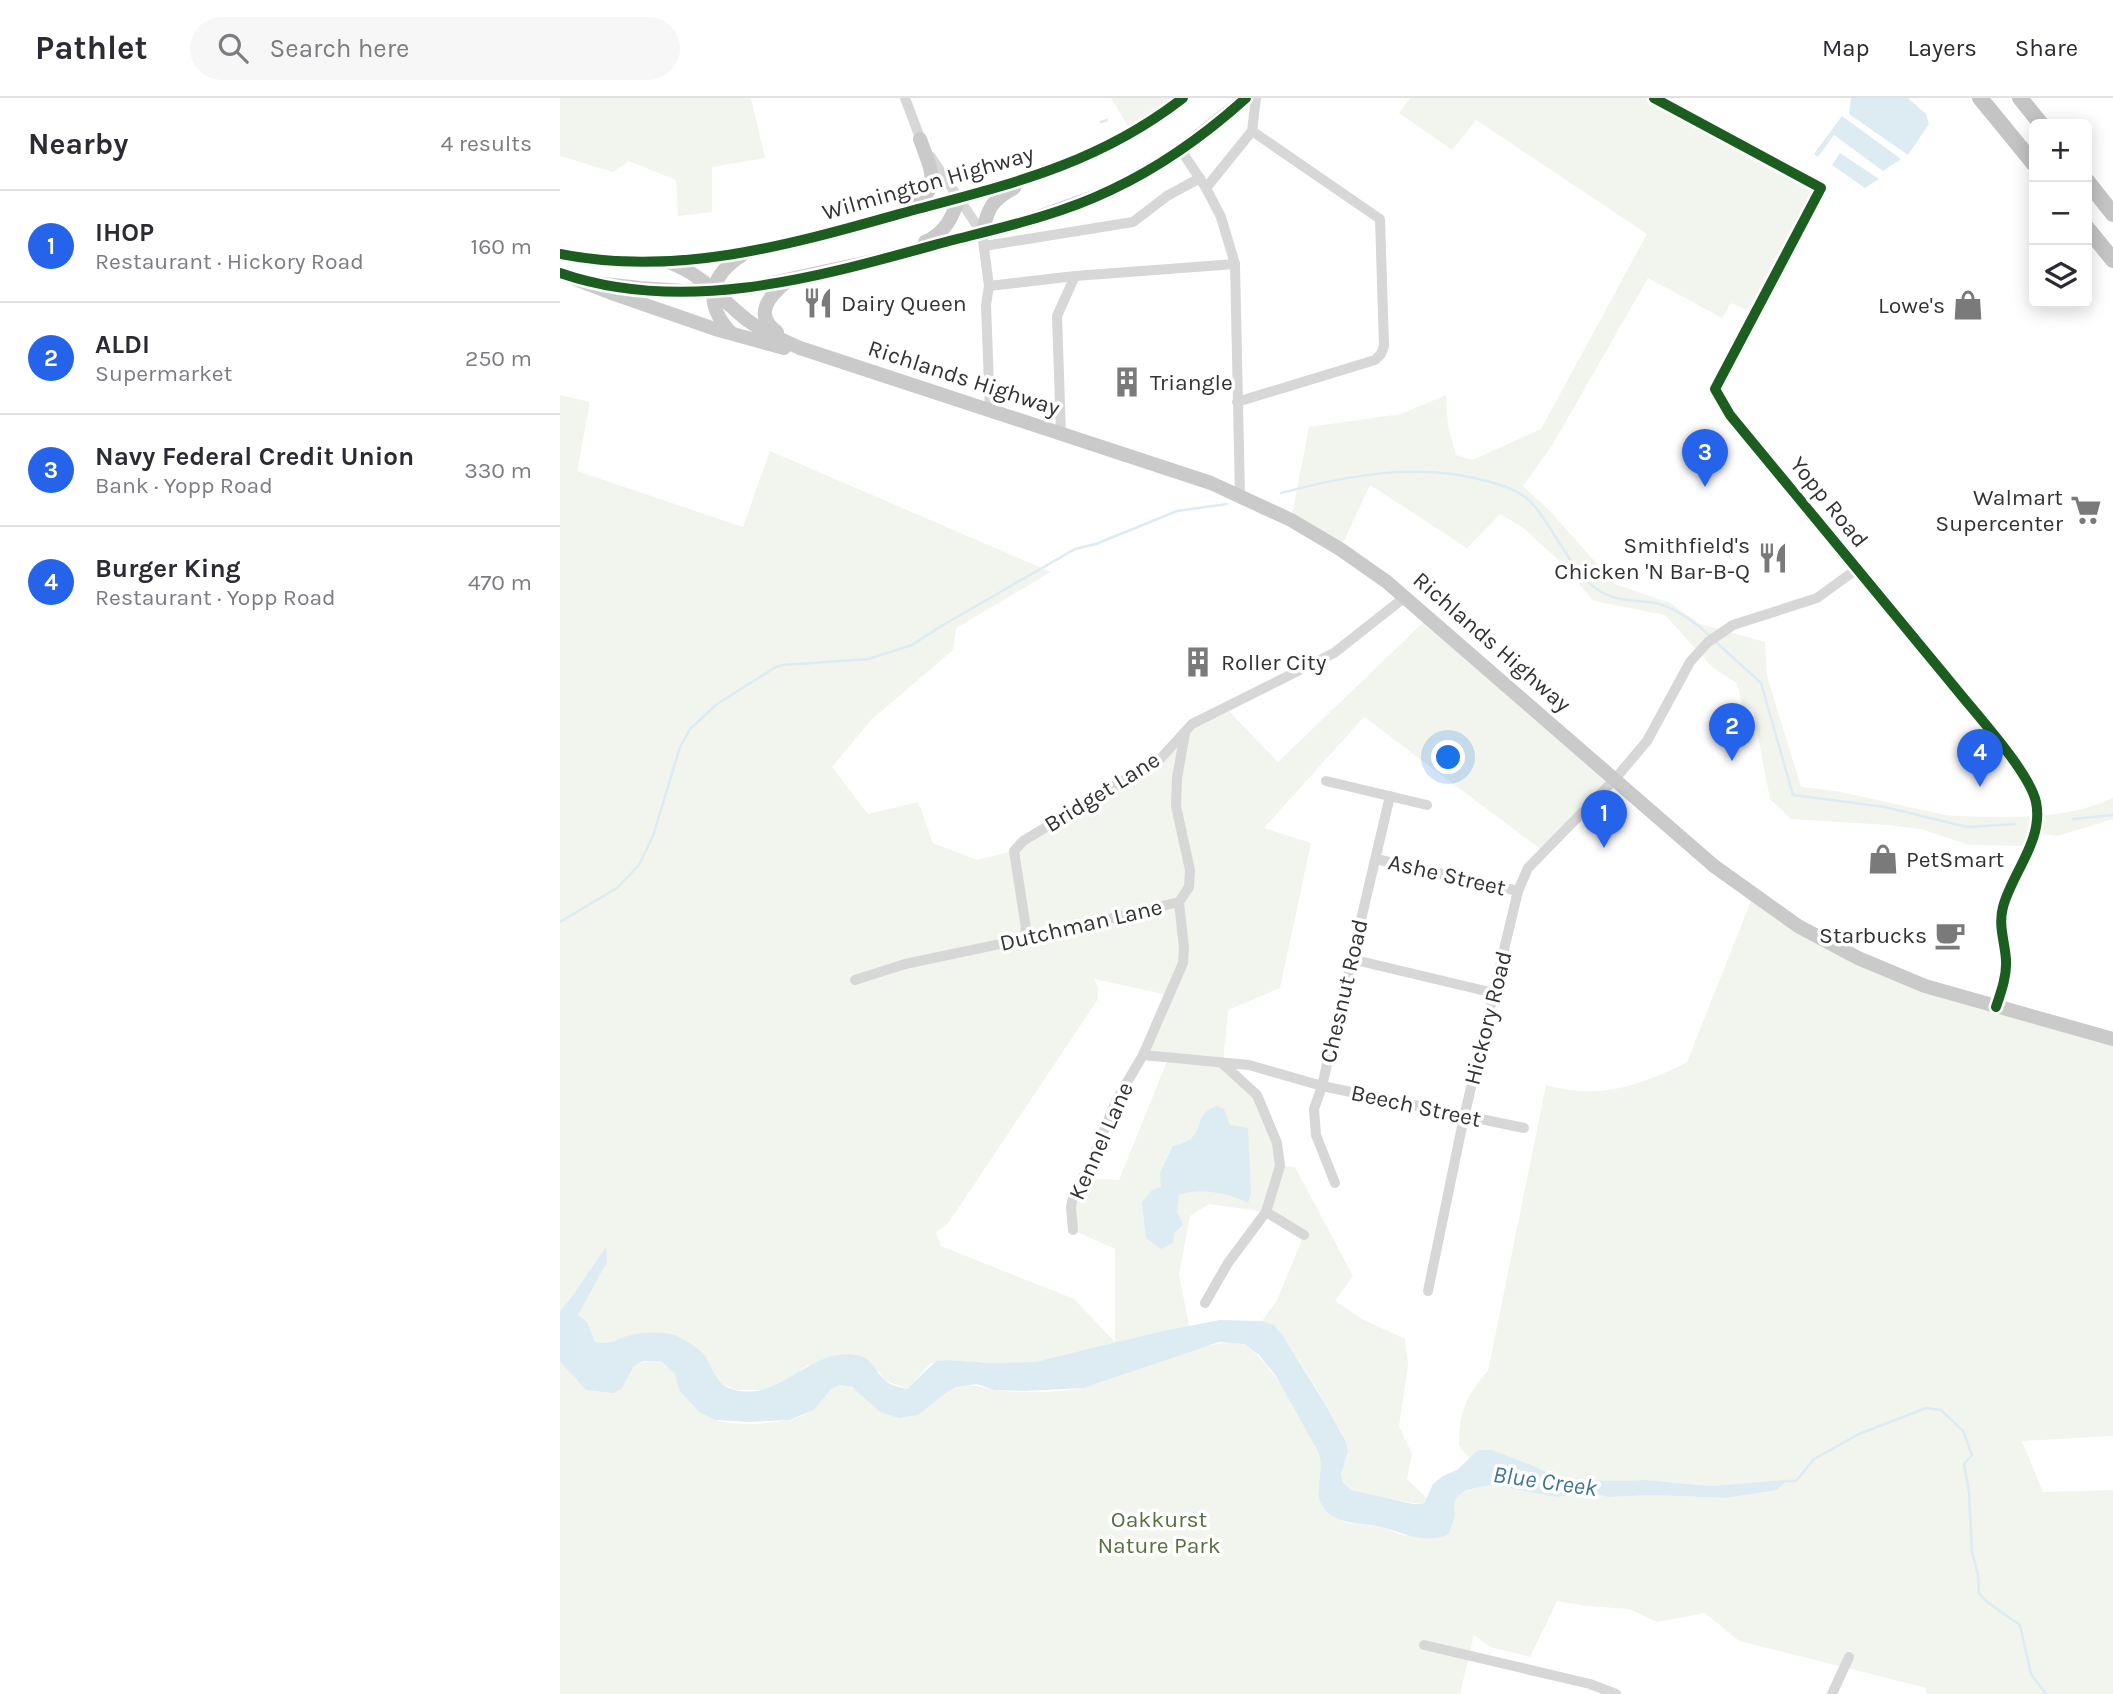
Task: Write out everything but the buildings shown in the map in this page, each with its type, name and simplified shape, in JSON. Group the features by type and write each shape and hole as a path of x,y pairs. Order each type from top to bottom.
{"highway":[{"path":"1968,98 2021,147"},
{"path":"1980,98 2029,157"},
{"path":"2020,98 2037,119"},
{"path":"2088,182 2113,214"},
{"path":"2092,234 2113,260"}],"main road":[{"name":"Wilmington Highway","path":"560,254 610,261 668,262 745,252 909,212 1041,174 1088,156 1120,141 1183,98"},
{"path":"560,273 586,282 640,289 749,288 983,240 1100,195 1143,173 1181,150 1245,98"},
{"path":"909,212 928,197 932,185 931,170 920,139"},
{"path":"983,240 988,209 1001,195 1041,174"},
{"path":"900,255 937,237 947,227 959,198"},
{"path":"730,331 718,318 713,304 714,290 720,274 731,261 745,252"},
{"name":"Richlands Highway","path":"668,262 686,268 704,280 750,322 800,348 1178,472 1268,508 1340,549 1405,597 1714,866 1798,926 1828,943 1925,986 2113,1039"},
{"path":"787,281 771,295 766,305 765,317 769,327 800,348"},
{"name":"Richlands Highway","path":"586,282 627,299 780,348 800,348"}],"street":[{"path":"905,98 920,139 983,240 989,286 986,305 990,411"},
{"path":"983,240 1133,222 1167,195 1203,183 1252,131 1256,98"},
{"name":"Yopp Road","path":"1654,98 1821,188 1715,389 1730,415 2030,785 2038,815 2031,846 2003,908 2001,929 2006,962 1996,1007"},
{"path":"1237,402 1375,360 1384,346 1381,219 1252,131"},
{"path":"1181,150 1203,183 1227,231 1235,264 1240,496"},
{"path":"989,286 1075,276 1235,264"},
{"path":"1062,434 1057,316 1075,276"},
{"name":"Hickory Road","path":"1427,1291 1464,1116 1518,891 1528,868 1615,779 1647,741 1690,662 1708,642 1732,625 1816,598 1857,569"},
{"name":"Bridget Lane","path":"1024,939 1026,928 1014,851 1023,841 1161,758 1192,724 1334,653 1405,597"},
{"name":"Dutchman Lane","path":"855,980 905,964 1179,902 1189,887 1190,870 1176,806 1177,778 1185,733"},
{"path":"1326,781 1427,805"},
{"name":"Chesnut Road","path":"1335,1183 1316,1135 1314,1109 1322,1086 1390,796"},
{"name":"Ashe Street","path":"1376,859 1518,891"},
{"name":"Kennel Lane","path":"1073,1230 1071,1207 1074,1192 1090,1165 1116,1101 1143,1055 1183,963 1179,902"},
{"path":"1351,959 1494,993"},
{"name":"Beech Street","path":"1143,1055 1250,1065 1322,1086 1524,1128"},
{"path":"1205,1303 1234,1254 1266,1212 1280,1166 1277,1143 1258,1095 1223,1064"},
{"path":"1266,1212 1304,1235"},
{"path":"1424,1645 1590,1684 1616,1694"},
{"path":"1832,1694 1849,1657"}],"green space":[{"path":"560,98 751,98 765,158 712,167 712,212 678,216 676,180 629,161 613,172 560,156"},
{"path":"1111,98 1183,98 1132,133"},
{"path":"1410,98 1673,98 1669,106 1821,188 1755,314 1731,303 1722,318 1648,278 1553,444 1523,486 1550,511 1615,584 1670,603 1700,624 1765,642 1767,676 1801,787 1836,791 1946,815 1978,817 2051,815 2082,809 2113,798 2113,819 2058,836 2034,833 2031,846 1969,845 1921,829 1791,819 1770,799 1753,710 1742,705 1737,683 1713,668 1665,615 1594,601 1555,557 1522,527 1500,514 1467,548 1370,485 1340,549 1291,520 1309,427 1401,414 1446,395 1448,426 1456,455 1472,460 1541,429 1647,234 1476,120 1452,150 1399,113"},
{"path":"560,395 590,402 577,471 743,527 770,451 1051,572 956,628 953,650 871,720 832,767 868,814 918,802 933,843 977,860 1014,851 1161,758 1185,733 1225,707 1278,762 1429,617 1615,779 1544,852 1364,717 1264,828 1311,843 1280,988 1228,1010 1223,1064 1257,1095 1280,1166 1295,1167 1353,1276 1335,1301 1364,1320 1405,1339 1408,1365 1399,1426 1412,1454 1407,1479 1427,1498 1424,1504 1355,1491 1343,1482 1341,1473 1348,1449 1338,1426 1282,1336 1274,1327 1262,1321 1277,1300 1304,1235 1266,1212 1209,1204 1190,1216 1179,1274 1189,1326 1035,1362 936,1361 907,1389 884,1380 879,1371 808,1365 781,1385 761,1390 736,1390 718,1382 703,1353 632,1335 605,1344 595,1342 587,1323 560,1315","holes":["1094,979 1168,995 1143,1055 1168,1059 1119,1180 1082,1178 1071,1207 1073,1230 1115,1249 1115,1342 1074,1299 941,1246 936,1233 949,1222 1098,999 1098,987"]},
{"name":"Oakkurst Nature Park","path":"1753,896 1858,958 2113,1039 2113,1436 2022,1441 2043,1492 2113,1490 2113,1694 1926,1694 1926,1688 1739,1641 1705,1613 1657,1622 1629,1609 1557,1601 1530,1657 1490,1647 1474,1635 1460,1694 560,1694 560,1362 586,1390 622,1388 632,1369 640,1363 661,1361 676,1376 681,1391 710,1416 718,1421 754,1424 783,1421 807,1414 837,1386 852,1388 882,1411 901,1417 917,1413 944,1394 965,1386 1016,1392 1077,1389 1188,1351 1227,1343 1242,1344 1264,1362 1303,1419 1323,1465 1318,1491 1343,1522 1381,1527 1405,1536 1455,1515 1454,1504 1457,1497 1466,1490 1491,1485 1557,1497 1591,1493 1608,1497 1653,1495 1726,1498 1777,1490 1787,1481 1711,1486 1645,1480 1560,1479 1492,1450 1478,1450 1470,1458 1459,1446 1460,1424 1465,1406 1488,1371 1546,1085 1601,1091 1636,1084 1687,1062"}],"water":[{"path":"1851,98 1908,98 1926,114 1929,124 1908,155 1849,114"},
{"path":"1842,116 1901,159 1883,171 1834,135 1818,157 1814,154"},
{"path":"1840,153 1879,179 1865,188 1832,165"},
{"path":"1216,1106 1224,1109 1230,1125 1248,1128 1251,1193 1248,1203 1214,1192 1196,1191 1179,1195 1177,1212 1183,1225 1174,1233 1173,1243 1161,1249 1146,1238 1142,1202 1152,1190 1161,1187 1160,1173 1173,1146 1194,1136 1202,1117"},
{"path":"606,1247 607,1262 578,1315 587,1322 595,1342 609,1342 642,1333 674,1335 700,1351 716,1377 735,1390 767,1388 824,1359 839,1355 862,1356 887,1382 907,1389 936,1361 1035,1362 1220,1320 1262,1321 1274,1325 1283,1336 1346,1442 1348,1451 1341,1474 1343,1482 1351,1490 1424,1504 1433,1484 1457,1470 1478,1450 1492,1450 1560,1479 1645,1480 1711,1486 1788,1480 1777,1490 1726,1498 1653,1495 1608,1497 1591,1493 1557,1497 1491,1485 1466,1490 1457,1497 1449,1534 1431,1538 1348,1522 1333,1517 1322,1505 1319,1494 1319,1453 1276,1376 1259,1355 1244,1344 1219,1342 1084,1388 1025,1391 994,1390 977,1384 957,1387 918,1415 899,1418 880,1412 852,1387 840,1385 831,1389 814,1410 789,1420 715,1420 699,1412 679,1390 675,1374 661,1361 643,1361 633,1367 622,1388 614,1393 586,1390 560,1362 560,1311"}],"waterway":[{"path":"1101,122 1107,120"},
{"path":"1281,493 1384,473 1435,472 1498,484 1530,501 1570,560 1598,590 1617,598 1665,606 1689,619 1709,635"},
{"path":"560,922 617,888 639,865 653,836 680,747 690,729 717,704 776,667 868,659 912,645 1075,549 1096,544 1177,511 1227,504"},
{"path":"1716,642 1761,683 1793,795 1885,807 1967,827 2015,824"},
{"path":"2073,819 2113,815"},
{"name":"Blue Creek","path":"1786,1481 1796,1481 1814,1459 1859,1434 1926,1408 1941,1410 1963,1431 1972,1455 1964,1464 1969,1492 1972,1552 1979,1593 1987,1602 2020,1625 2031,1674 2046,1694"}],"cycle path":[{"path":"560,254 649,262 693,259 824,235 1052,169 1119,140 1183,98"},
{"path":"560,273 608,286 657,291 706,291 756,286 854,267 1031,220 1091,199 1164,161 1246,98"},
{"path":"1654,98 1821,188 1715,389 1730,415 2002,744 2032,790 2036,802 2035,830 2003,907 2001,927 2006,966 1996,1007"}],"place":[{"name":"Dairy Queen","path":"818,303"},
{"name":"Lowe's","path":"1968,305"},
{"name":"Triangle","path":"1127,382"},
{"name":"Navy Federal Credit Union","path":"1705,487"},
{"name":"Walmart Supercenter","path":"2086,510"},
{"name":"Smithfield's Chicken 'N Bar-B-Q","path":"1773,558"},
{"name":"Roller City","path":"1198,662"},
{"name":"ALDI","path":"1732,761"},
{"name":"Burger King","path":"1980,787"},
{"name":"IHOP","path":"1604,848"},
{"name":"PetSmart","path":"1883,859"},
{"name":"Starbucks","path":"1950,935"}]}
